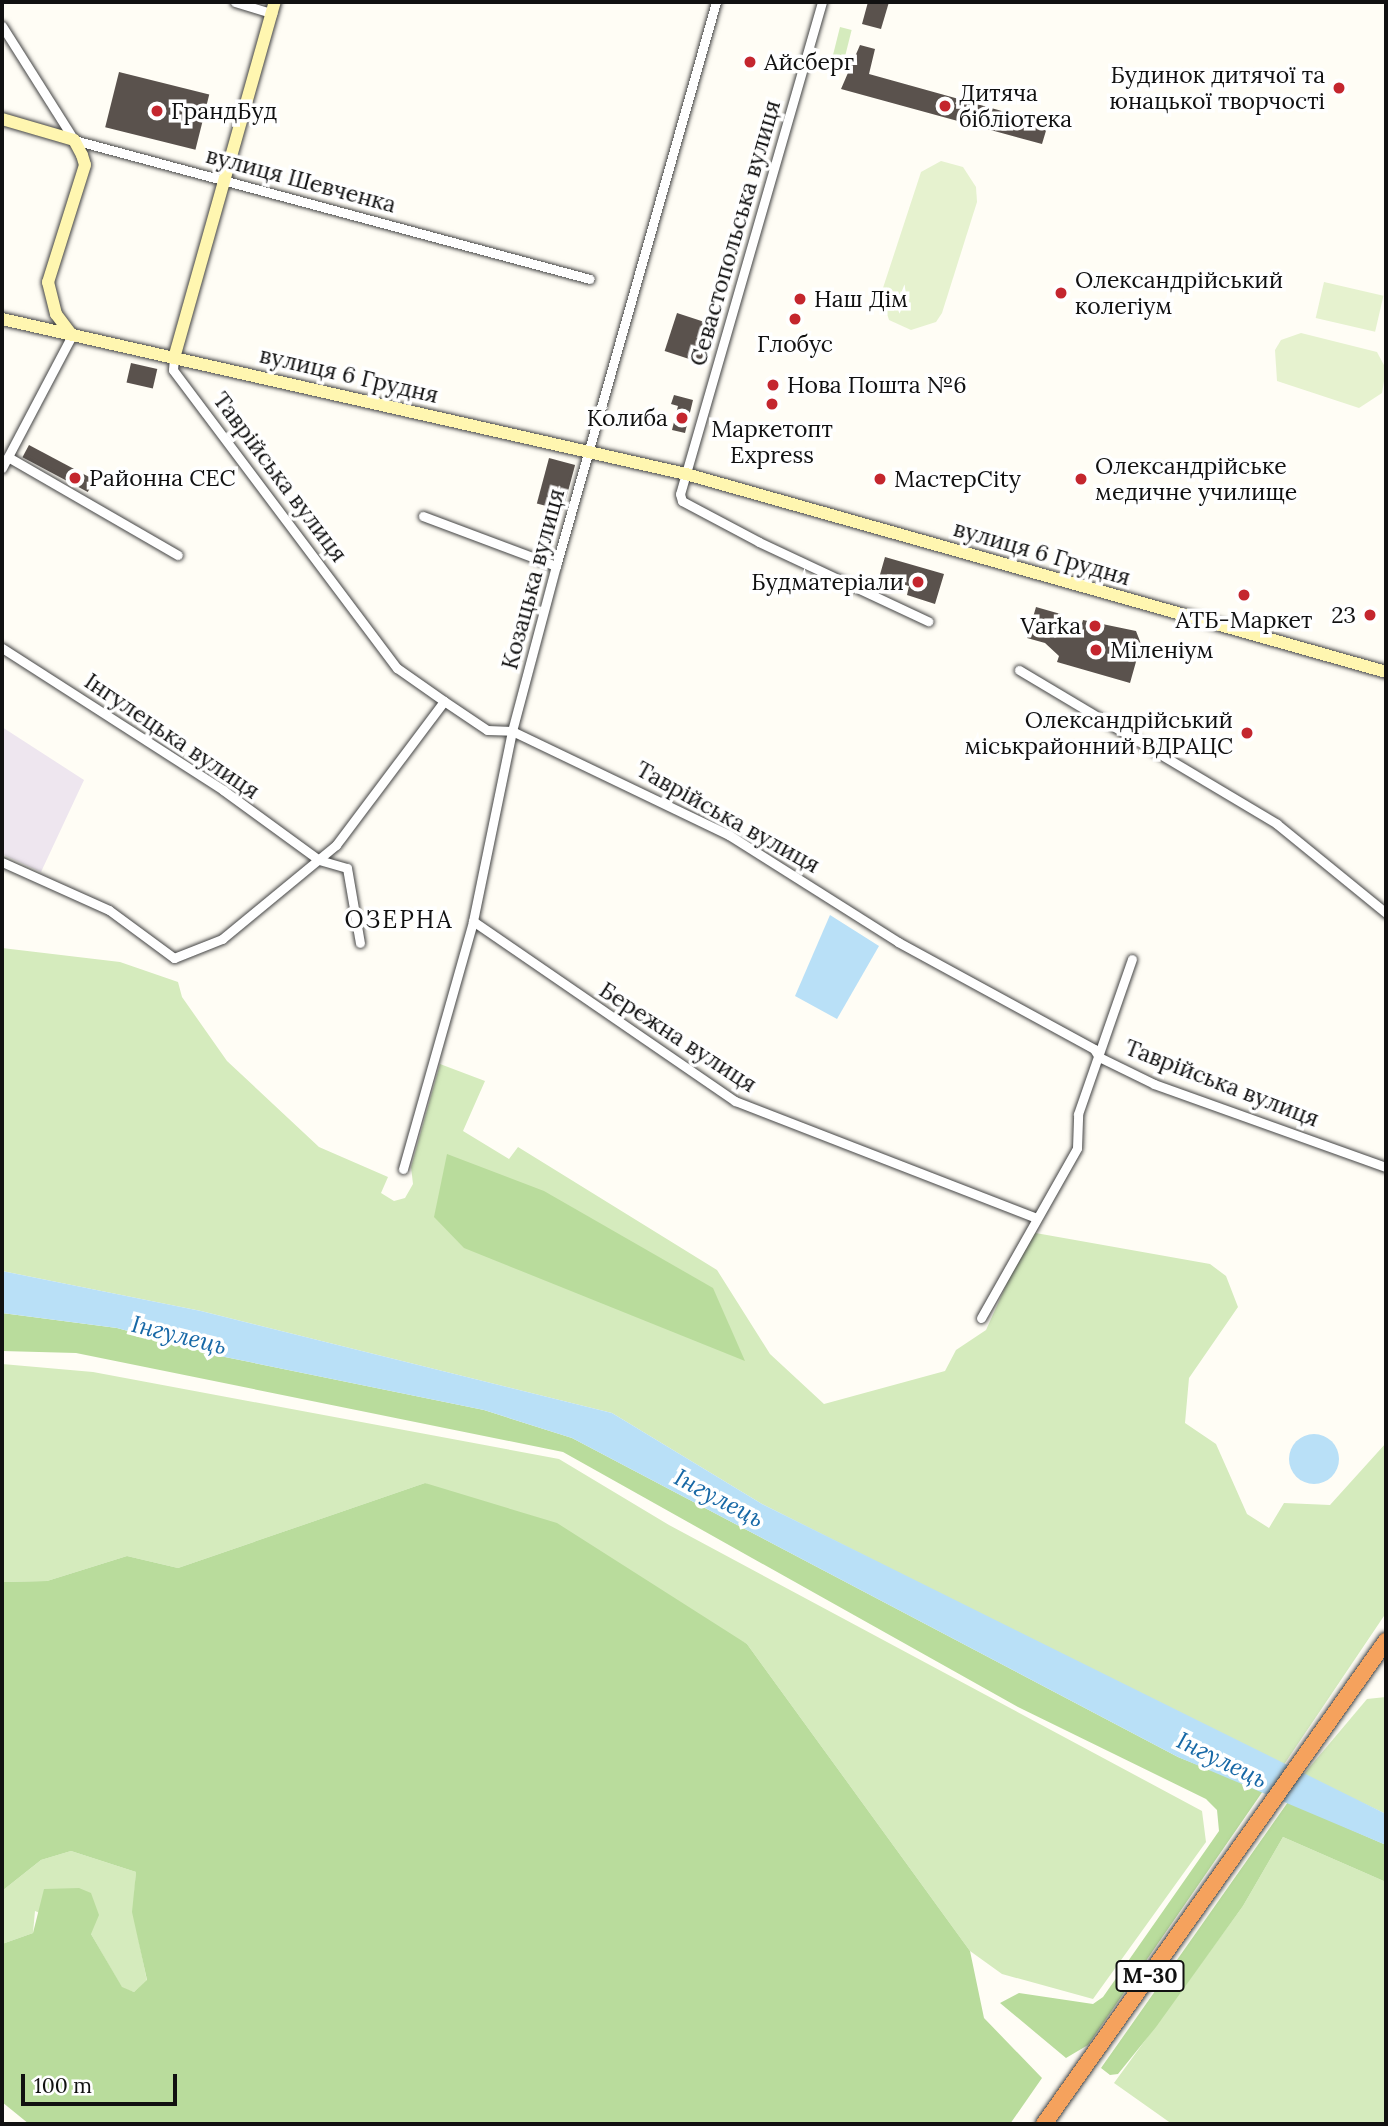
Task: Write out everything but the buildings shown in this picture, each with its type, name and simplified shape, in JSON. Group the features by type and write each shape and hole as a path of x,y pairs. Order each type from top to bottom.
{"highway":[{"name":"М-30","path":"1044,2124 1257,1827 1386,1641"}],"street":[{"path":"174,358 273,7 235,2"},
{"name":"Козацька вулиця","path":"403,1169 473,920 512,732 556,566 716,2"},
{"name":"Севастопольська вулиця","path":"686,474 822,2"},
{"path":"2,26 74,140 85,166 48,282 56,314 72,335 2,468"},
{"name":"вулиця Шевченка","path":"2,119 590,279"},
{"name":"вулиця 6 Грудня","path":"2,319 686,474 1386,672"},
{"name":"Таврійська вулиця","path":"174,358 173,370 397,668 487,730 512,732 729,835 898,942 1094,1049 1098,1057 1154,1084 1386,1167"},
{"path":"8,457 178,555"},
{"path":"686,474 682,501 929,621"},
{"path":"423,516 556,566"},
{"name":"Інгулецька вулиця","path":"2,648 223,790 318,860 346,868 360,943"},
{"path":"1019,670 1276,824 1386,913"},
{"path":"2,862 109,910 174,958 222,939 336,845 444,701"},
{"name":"Бережна вулиця","path":"473,920 632,1035 736,1101 1034,1217"},
{"path":"981,1318 1034,1217 1077,1148 1078,1114 1132,959"}],"shaded area":[{"path":"2,727 84,780 41,872 2,854"}],"green space":[{"path":"840,27 852,30 842,69 830,66"},
{"path":"941,161 963,167 976,187 977,202 942,313 936,322 911,330 889,320 881,294 921,172"},
{"path":"1324,282 1383,296 1375,332 1316,318"},
{"path":"1301,333 1377,352 1386,369 1382,393 1359,408 1277,381 1275,350 1281,340"},
{"path":"2,948 120,962 178,982 182,997 227,1061 319,1147 388,1177 381,1193 394,1201 405,1198 413,1184 411,1167 440,1064 485,1081 463,1131 509,1159 518,1147 717,1270 770,1354 824,1404 945,1371 956,1350 986,1330 1030,1232 1210,1264 1226,1276 1238,1307 1189,1378 1185,1423 1216,1444 1247,1514 1269,1528 1284,1503 1330,1505 1386,1443 1386,1613 1283,1766 762,1504 612,1413 201,1311 2,1271"},
{"path":"447,1154 544,1191 713,1288 745,1361 464,1248 434,1217"},
{"path":"2,1313 117,1328 225,1357 484,1410 572,1438 1178,1757 1263,1791 1088,2045 1066,2058 1000,2003 1019,1993 1093,2004 1103,1997 1219,1831 1217,1810 1206,1799 1018,1707 563,1452 76,1353 2,1351"},
{"path":"2,1364 93,1372 559,1459 669,1525 1202,1811 1206,1842 1093,1999 1002,1974 970,1951 747,1644 425,1483 178,1568 127,1556 47,1581 2,1582"},
{"path":"425,1483 557,1523 747,1644 970,1951 984,2018 1042,2078 1010,2124 29,2124 2,2102 2,1944 33,1933 44,1889 79,1888 91,1893 99,1915 91,1934 122,1987 134,1992 147,1980 132,1912 136,1872 71,1851 41,1860 2,1891 2,1582 47,1581 127,1556 178,1568"},
{"path":"1386,1697 1386,1814 1303,1775 1367,1699"},
{"path":"1288,1802 1386,1845 1386,1882 1283,1837 1243,1906 1156,2027 1118,2074 1110,2075 1101,2068"},
{"path":"1283,1837 1386,1882 1386,2124 1172,2124 1114,2083 1243,1906"},
{"path":"71,1851 136,1872 133,1912 147,1981 134,1992 122,1988 91,1934 35,1911 33,1933 2,1944 2,1891 41,1860"}],"water":[{"path":"830,915 879,946 837,1019 795,996"},
{"name":"Інгулець","path":"2,1271 201,1311 612,1413 762,1504 1386,1814 1386,1845 1178,1757 572,1438 484,1410 225,1357 117,1328 2,1313"},
{"path":"1314,1434 1332,1441 1339,1459 1332,1477 1314,1484 1296,1477 1289,1459 1296,1441"}],"place":[{"name":"Айсберг","path":"750,62"},
{"name":"Будинок дитячої та юнацької творчості","path":"1339,88"},
{"name":"Дитяча бібліотека","path":"945,106"},
{"name":"ГрандБуд","path":"157,111"},
{"name":"Олександрійський колегіум","path":"1061,293"},
{"name":"Наш Дім","path":"800,299"},
{"name":"Глобус","path":"795,319"},
{"name":"Нова Пошта №6","path":"773,385"},
{"name":"Маркетопт Express","path":"772,404"},
{"name":"Колиба","path":"682,418"},
{"name":"Районна СЕС","path":"75,478"},
{"name":"МастерCity","path":"880,479"},
{"name":"Олександрійське медичне училище","path":"1081,479"},
{"name":"Будматеріали","path":"918,582"},
{"name":"АТБ-Маркет","path":"1244,595"},
{"name":"23","path":"1370,615"},
{"name":"Varka","path":"1095,626"},
{"name":"Міленіум","path":"1096,650"},
{"name":"Олександрійський міськрайонний ВДРАЦС","path":"1247,733"}],"district":[{"name":"ОЗЕРНА","path":"399,920"}]}
